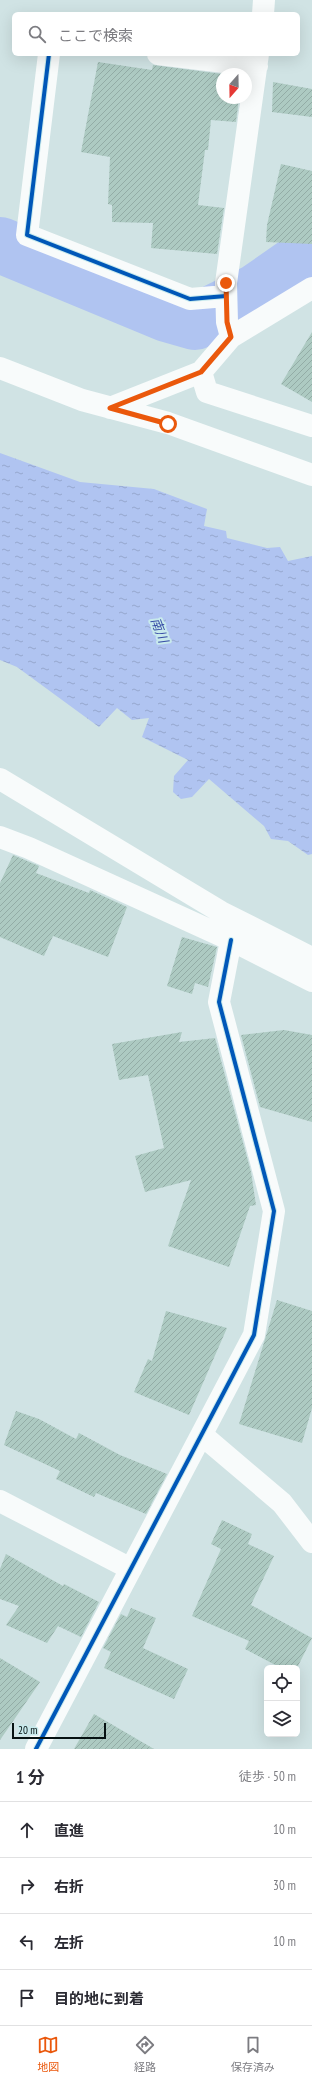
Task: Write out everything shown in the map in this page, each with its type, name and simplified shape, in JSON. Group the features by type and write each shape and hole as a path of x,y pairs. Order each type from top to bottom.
{"street":[{"path":"263,12 264,0"},
{"path":"49,56 27,235 190,299 226,290"},
{"path":"191,56 257,60 226,290 229,330"},
{"path":"110,408 201,372 229,330 312,288"},
{"path":"0,368 82,400 168,424 312,475"},
{"path":"201,372 207,392 312,426"},
{"path":"0,779 221,912 312,958"},
{"path":"0,822 29,848"},
{"path":"0,837 29,848 231,940 312,981"},
{"path":"36,1749 254,1335 274,1211 219,1002 231,940"},
{"path":"202,1435 282,1503 312,1542"},
{"path":"0,1501 131,1569"}],"water":[{"name":"南川","path":"0,453 80,482 154,489 207,509 204,526 226,531 227,538 267,548 280,547 288,561 312,556 312,854 308,855 288,841 271,839 264,826 209,779 192,797 181,799 173,792 174,776 188,760 142,737 149,718 132,720 117,708 99,727 17,667 0,660"}],"building":[{"path":"98,62 152,70 153,65 216,73 216,104 238,104 236,122 211,120 208,150 205,150 198,205 224,208 217,254 151,248 153,223 112,222 112,205 108,204 110,157 81,152"},
{"path":"273,82 312,89 312,117 272,112"},
{"path":"281,164 312,171 312,244 266,242 267,225"},
{"path":"312,332 312,402 281,384"},
{"path":"13,855 39,866 36,873 89,893 90,890 127,907 108,957 53,936 44,956 0,937 0,883"},
{"path":"182,937 217,947 208,987 195,983 192,994 167,986"},
{"path":"284,1030 312,1035 312,1122 260,1107 241,1035"},
{"path":"182,1032 179,1042 215,1038 251,1172 256,1205 250,1206 229,1267 168,1246 191,1180 145,1192 135,1156 164,1148 148,1075 119,1080 112,1044"},
{"path":"277,1300 312,1311 312,1408 302,1443 239,1424"},
{"path":"166,1311 227,1328 189,1415 134,1392 148,1359 152,1361"},
{"path":"16,1411 39,1419 76,1439 79,1433 120,1455 167,1474 146,1514 96,1493 94,1497 56,1479 60,1471 4,1445"},
{"path":"222,1520 252,1534 248,1544 274,1556 251,1605 312,1638 298,1665 275,1665 245,1649 249,1641 192,1616 221,1549 211,1544"},
{"path":"6,1554 63,1586 64,1584 99,1602 81,1637 58,1626 47,1643 6,1625 19,1606 0,1599 0,1569"},
{"path":"131,1608 156,1618 143,1648 188,1669 174,1699 104,1668 111,1652 103,1648 121,1614 127,1617"},
{"path":"0,1658 40,1682 0,1740"},
{"path":"94,1714 154,1749 74,1749"}],"waterway":[{"path":"0,245 167,314 195,322 256,292 312,253"}],"cycle path":[{"path":"49,56 27,235 190,299 226,296"},
{"path":"36,1749 254,1335 274,1211 219,1002 231,940"}],"route":[{"path":"168,424 110,408 201,372 231,337 227,322 226,283"}]}
